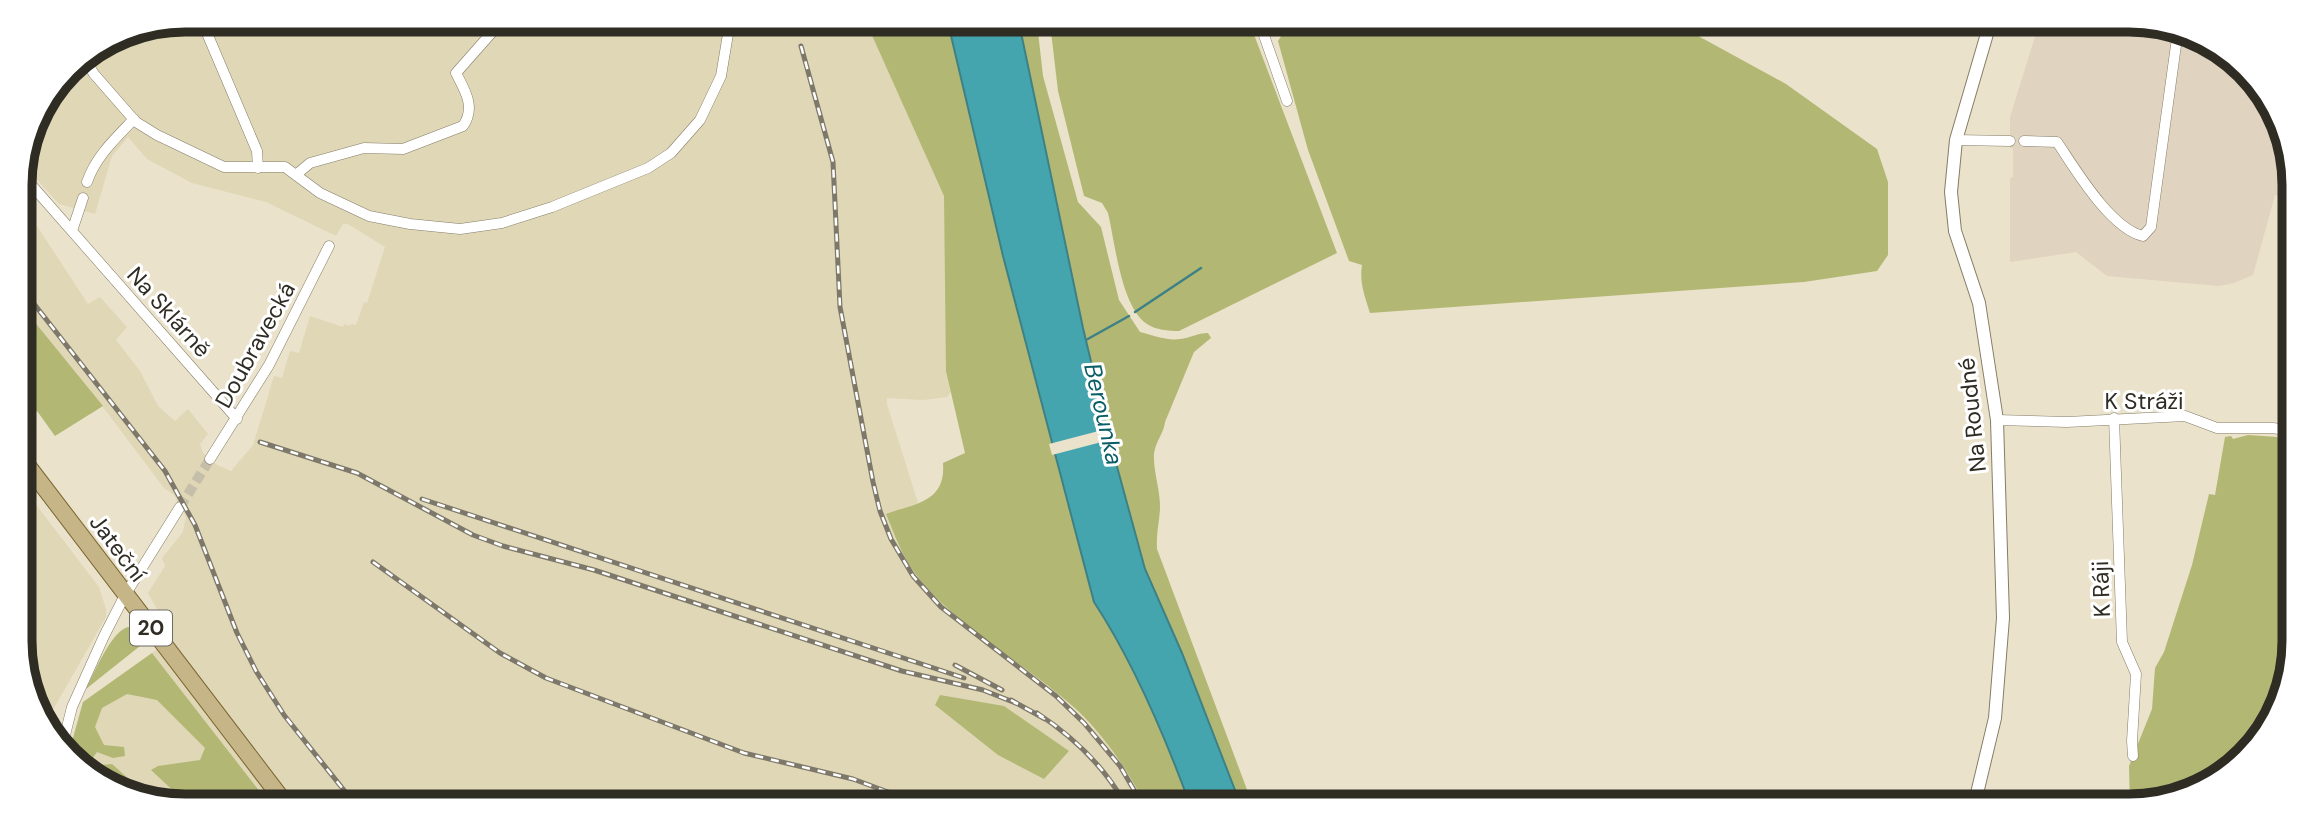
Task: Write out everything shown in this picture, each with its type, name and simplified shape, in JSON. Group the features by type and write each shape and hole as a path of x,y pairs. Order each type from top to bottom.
{"main road":[{"name":"Jateční","path":"32,472 278,794"}],"street":[{"path":"207,32 257,151 258,168"},
{"path":"297,174 310,163 364,148 403,149 463,126 468,119 470,101 456,74 492,32"},
{"path":"88,65 134,119 157,135 224,167 285,167 320,193 369,216 410,224 460,229 502,223 534,213 648,168 671,153 701,120 721,76 728,32"},
{"path":"1263,32 1287,101"},
{"name":"Na Roudné","path":"1977,794 1995,718 2003,618 1997,420 1979,303 1955,231 1951,192 1956,140 1988,32"},
{"path":"2024,141 2057,142 2098,201 2133,234 2143,236 2151,227 2176,46 2179,40"},
{"path":"88,182 92,167 134,119"},
{"path":"1956,140 2010,141"},
{"name":"Na Sklárně","path":"32,186 237,419"},
{"path":"72,231 82,204"},
{"name":"Doubravecká","path":"210,459 269,365 328,246"},
{"name":"K Stráži","path":"1997,420 2067,422 2185,416 2217,428 2282,430"},
{"name":"K Ráji","path":"2114,418 2122,642 2136,674 2133,756"},
{"path":"64,737 72,707 104,636 125,595 180,507"}],"shaded area":[{"path":"950,32 987,186 962,377 947,397 923,400 887,398 918,503 886,515 896,540 914,571 1079,713 1105,741 1130,775 1140,794 184,794 145,789 117,779 99,769 71,745 83,702 169,638 159,624 157,609 148,593 165,566 162,558 183,532 186,517 174,495 164,488 32,319 32,218 88,304 100,297 127,327 116,340 140,371 158,406 175,421 188,409 208,434 200,444 203,453 217,465 231,471 253,445 274,376 282,378 290,351 299,353 310,316 343,327 344,324 356,325 364,302 367,303 385,247 348,224 343,224 336,236 266,202 192,183 147,159 128,137 112,156 95,214 59,204 32,174 37,145 52,108 76,76 99,57 126,43 154,34"},
{"path":"2036,32 2150,33 2179,40 2215,57 2245,83 2262,108 2271,126 2281,164 2282,196 2275,195 2253,275 2219,286 2107,276 2076,252 2010,262 2010,178 2013,177 2013,148 2010,148 2010,117"},
{"path":"32,499 99,587 106,609 106,617 54,708 49,712 34,672"}],"green space":[{"path":"870,32 950,32 1003,256 1094,602 1135,674 1186,794 1139,794 1115,754 1078,711 950,611 931,592 914,572 892,529 886,514 927,499 940,486 943,463 965,453 946,371 944,196"},
{"path":"1021,32 1038,32 1043,76 1078,202 1101,227 1119,300 1140,332 1175,339 1208,333 1211,338 1194,352 1155,450 1160,503 1157,549 1249,794 1237,794 1182,653 1145,569 1083,328"},
{"path":"1051,32 1253,32 1337,253 1179,331 1162,330 1147,324 1138,316 1125,289 1108,213 1102,203 1084,196 1058,91"},
{"path":"1284,32 1691,32 1786,84 1877,149 1888,182 1888,255 1877,271 1804,282 1370,313 1362,283 1362,265 1349,261 1308,150 1278,41"},
{"path":"32,319 103,406 55,436 37,411 32,415"},
{"path":"2248,435 2282,437 2280,672 2262,718 2238,750 2223,763 2197,779 2179,786 2160,792 2130,794 2129,766 2152,709 2155,668 2164,652 2192,565 2209,494 2215,495 2225,437 2231,436 2233,439"},
{"path":"128,627 133,628 145,642 86,689 109,644"},
{"path":"152,653 262,794 176,794 151,770 158,766 200,760 205,748 157,700 127,694 102,708 95,727 104,745 124,747 125,756 113,758 97,752 90,762 71,745 83,702"},
{"path":"940,695 1004,706 1069,751 1044,779 998,755 935,705"},
{"path":"112,764 137,787 99,769 101,765"}],"water":[{"path":"950,32 1021,32 1083,328 1145,569 1182,653 1237,794 1186,794 1147,699 1109,625 1094,602 1003,256"}],"pier":[{"path":"1110,428 1113,439 1052,455 1049,444"}],"waterway":[{"path":"1135,312 1201,268"},
{"path":"1086,340 1129,316"}],"tunnel":[{"path":"180,507 210,459"}],"railway":[{"path":"801,46 833,162 840,307 873,482 891,539 913,576 941,607 1056,696 1084,723 1120,766 1136,794"},
{"path":"32,301 165,471 195,525 237,633 256,671 284,715 347,794"},
{"path":"260,442 357,473 473,535 503,546 594,570 902,671 983,690 1018,704"},
{"path":"422,499 964,678"},
{"path":"373,562 500,653 546,678 744,753 853,779 893,794"},
{"path":"955,665 1002,690"},
{"path":"1011,700 1045,719"},
{"path":"1037,713 1086,752 1119,794"}],"water label":[{"name":"Berounka","path":"1104,414"}]}
